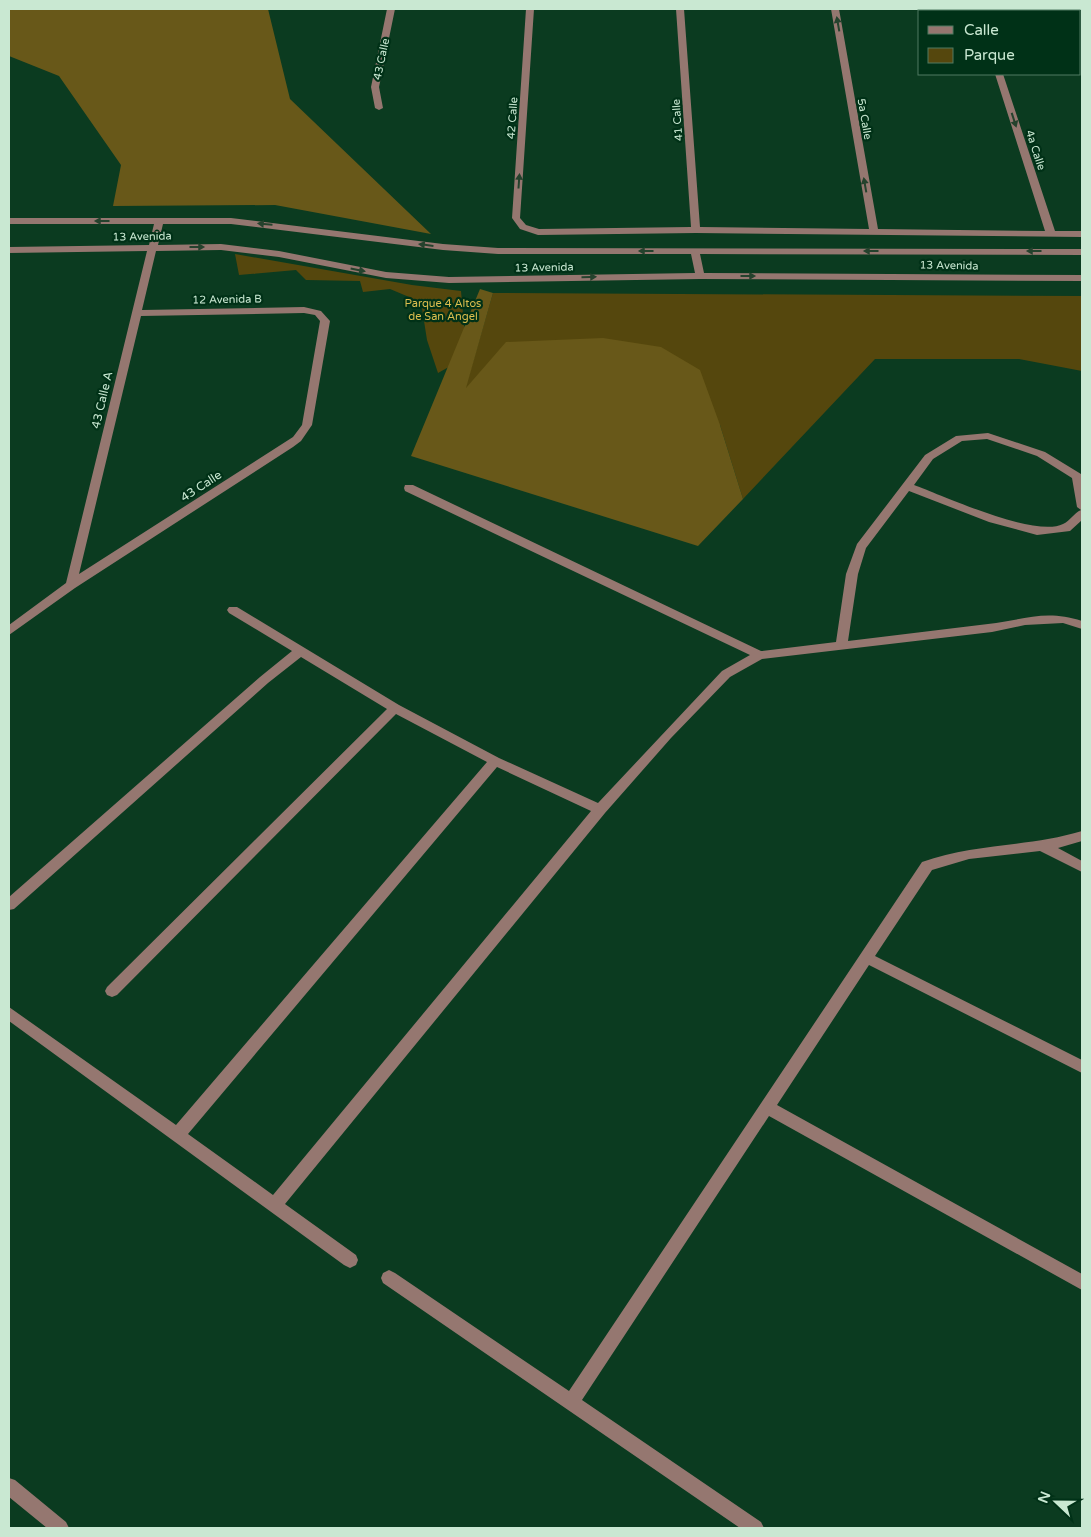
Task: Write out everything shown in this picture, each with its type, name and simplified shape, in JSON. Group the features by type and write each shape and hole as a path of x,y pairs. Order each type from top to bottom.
{"street":[{"name":"43 Calle","path":"379,108 375,87 391,9"},
{"name":"42 Calle","path":"530,9 516,218 523,227 538,232 696,230"},
{"name":"41 Calle","path":"680,9 696,230"},
{"name":"5a Calle","path":"835,9 874,233"},
{"name":"4a Calle","path":"999,75 1051,234"},
{"name":"13 Avenida","path":"9,221 159,221 257,224 443,247 498,251 1082,252"},
{"name":"43 Calle A","path":"71,585 151,247 159,221"},
{"path":"696,230 1082,234"},
{"name":"13 Avenida","path":"9,250 221,247 279,254 386,275 449,280 700,276 1082,278"},
{"path":"695,251 700,276"},
{"name":"12 Avenida B","path":"136,313 304,310 318,313"},
{"name":"43 Calle","path":"9,631 71,585 297,439 307,426 311,409 325,321 318,313"},
{"path":"841,646 852,574 861,548 929,458 960,438 988,436 1041,454 1077,476 1082,507"},
{"path":"907,486 994,519 1037,531 1066,528 1082,514"},
{"path":"409,488 760,655"},
{"path":"232,610 395,708 495,761 600,809"},
{"path":"274,1205 600,809 667,735 726,674 760,655 992,628 1025,621 1063,619 1082,625"},
{"path":"9,905 264,680 300,651"},
{"path":"112,991 395,708"},
{"path":"177,1135 495,761"},
{"path":"571,1402 927,866 949,857 986,851 1041,846 1082,836"},
{"path":"1041,846 1082,868"},
{"path":"865,957 1082,1067"},
{"path":"9,1013 350,1260"},
{"path":"767,1106 1082,1282"},
{"path":"389,1278 754,1528"},
{"path":"9,1486 60,1528"}],"green space":[{"name":"Parque 4 Altos de San Angel","path":"235,254 412,285 461,291 465,337 456,363 438,373 427,340 421,302 390,289 363,292 360,281 306,280 296,270 239,275"},
{"path":"493,293 1082,296 1082,371 1019,359 875,359 743,499 720,425 465,389"}],"shaded area":[{"path":"9,9 268,9 290,99 431,234 275,205 113,206 121,165 59,76 9,56"},
{"path":"480,289 493,293 466,388 506,342 603,338 661,347 700,370 720,425 743,499 698,546 411,456"}]}
